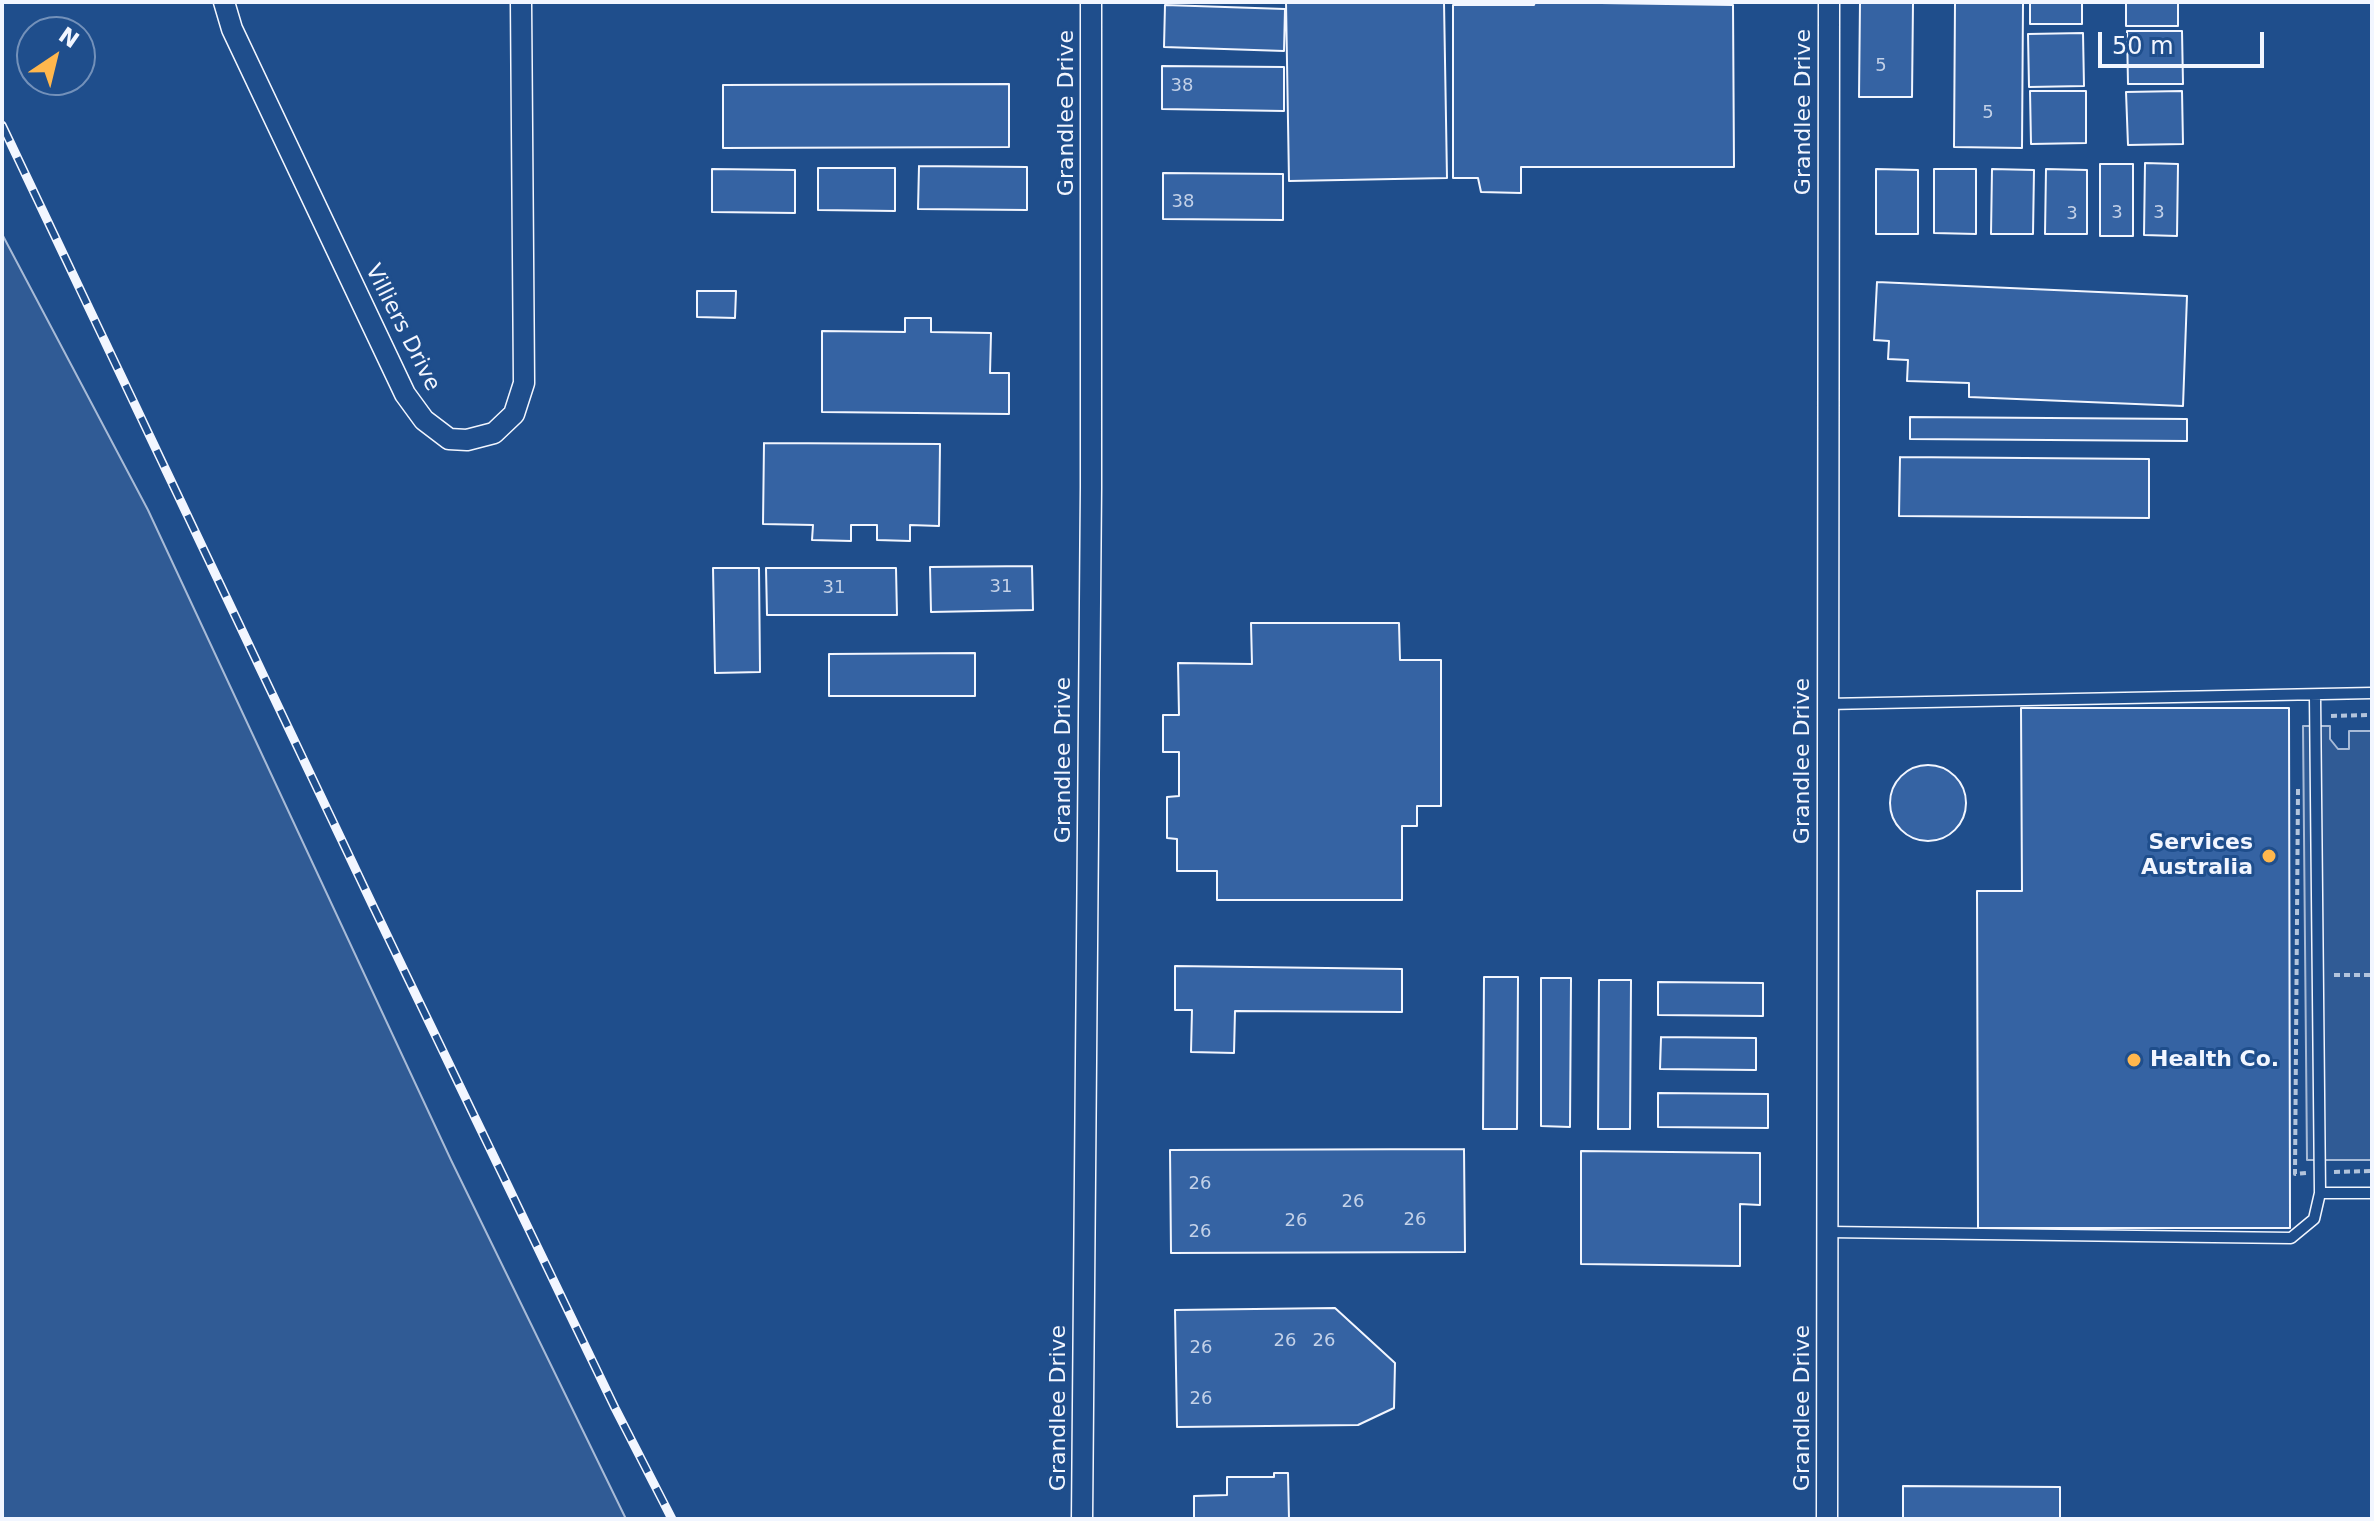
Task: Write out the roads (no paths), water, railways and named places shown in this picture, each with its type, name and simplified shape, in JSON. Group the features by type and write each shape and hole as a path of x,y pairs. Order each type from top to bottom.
{"street":[{"name":"Villiers Drive","path":"224,2 232,29 405,394 424,420 449,439 467,440 494,433 514,414 524,383 521,2"},
{"name":"Grandlee Drive","path":"1082,1519 1091,487 1091,2"},
{"name":"Grandlee Drive","path":"1827,1519 1829,2"}],"lane":[{"path":"1827,704 2372,693"},
{"path":"1828,1232 2291,1238 2314,1219 2320,1193 2315,696"},
{"path":"2320,1193 2372,1193"}],"railway":[{"path":"2,125 373,906 615,1408 672,1519"}],"place":[{"name":"Services Australia","path":"2269,856"},
{"name":"Health Co.","path":"2134,1060"}]}
